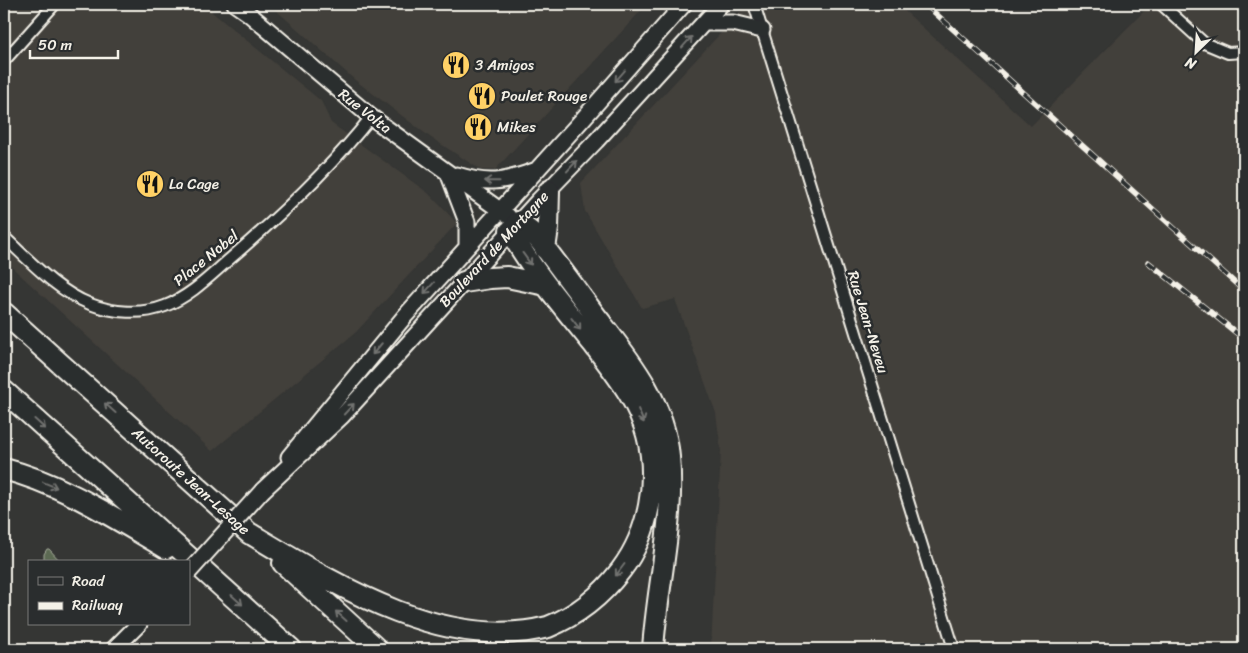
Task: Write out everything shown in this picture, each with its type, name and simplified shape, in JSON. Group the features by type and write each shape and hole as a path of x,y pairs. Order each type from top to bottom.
{"highway":[{"path":"545,249 548,228 549,191"},
{"path":"514,227 533,233 636,368 654,400 664,427 669,456 670,495 653,649"},
{"path":"251,534 371,605 419,625 454,635 488,638 510,637 531,633 568,618 597,597 611,582 628,561 644,525 651,489 652,471 649,442 640,415 626,389 546,285 514,227"},
{"path":"464,282 507,277 546,285"},
{"name":"Autoroute Jean-Lesage","path":"4,313 378,649"},
{"path":"4,391 184,560"},
{"path":"4,470 40,481 76,497 179,560"},
{"path":"195,570 291,649"}],"main road":[{"name":"Rue Volta","path":"235,4 371,117 500,211 514,227"},
{"name":"Boulevard de Mortagne","path":"195,570 263,490 385,338 684,4"},
{"name":"Boulevard de Mortagne","path":"263,490 342,416 721,4"},
{"path":"704,22 733,23 762,30"},
{"path":"449,173 471,180 502,181 537,169"},
{"path":"449,173 467,222 467,247"},
{"path":"114,649 137,626"},
{"path":"125,649 143,626"}],"street":[{"path":"4,61 55,4"},
{"name":"Rue Jean-Neveu","path":"754,4 954,649"},
{"path":"1161,4 1204,44 1228,53 1244,52"},
{"name":"Place Nobel","path":"4,237 41,272 65,290 90,304 116,311 133,312 165,306 193,292 281,215 354,138 371,117"}],"shaded area":[{"path":"4,4 208,4 213,13 321,101 331,123 428,193 457,223 356,332 212,451 4,260"},
{"path":"269,4 647,4 495,170 481,170 430,137 355,80"},
{"path":"748,4 897,4 1031,126 1151,4 1244,4 1244,649 711,649 721,451 716,413 675,299 642,308 585,211 581,183"}],"green space":[{"path":"49,549 59,560 44,560 44,554"}],"railway":[{"path":"925,4 1244,291"},
{"path":"1148,262 1244,339"}],"place":[{"name":"3 Amigos","path":"456,65"},
{"name":"Poulet Rouge","path":"482,96"},
{"name":"Mikes","path":"478,127"},
{"name":"La Cage","path":"150,184"}]}
